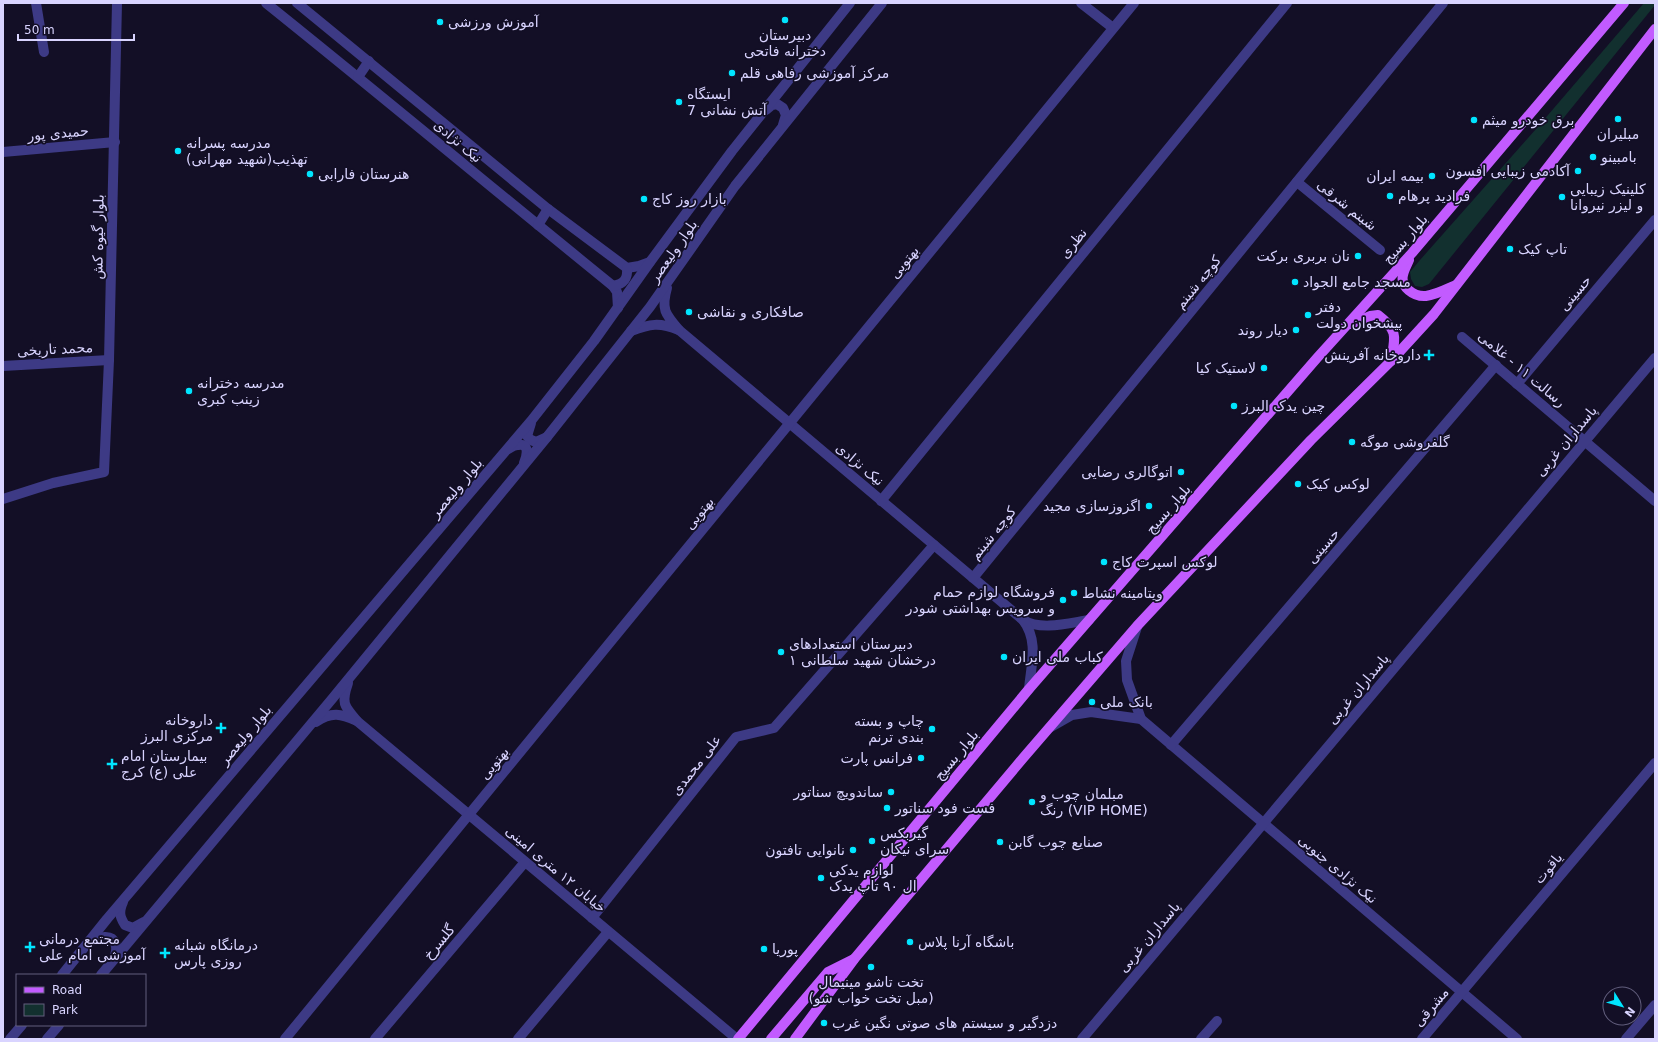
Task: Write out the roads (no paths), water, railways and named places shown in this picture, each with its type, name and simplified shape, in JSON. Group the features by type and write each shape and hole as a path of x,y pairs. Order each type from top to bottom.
{"main road":[{"name":"بلوار بسیج","path":"738,1039 1029,690 1345,327 1412,253 1624,3"},
{"path":"795,1039 856,958 1048,729 1137,626 1311,440 1390,361 1434,314 1655,29"},
{"path":"1412,253 1402,276 1404,286 1410,291 1421,296 1427,296 1456,285"},
{"path":"1345,327 1361,319 1378,315 1389,323 1394,332 1390,361"},
{"path":"771,1039 828,972 856,958"}],"street":[{"path":"36,3 44,52"},
{"name":"بلوار گیوه کش","path":"3,499 54,483 104,472 109,360 117,3"},
{"name":"نیک نژادی","path":"266,3 613,286"},
{"name":"نیک نژادی","path":"297,3 548,209 627,268"},
{"name":"بلوار ولیعصر","path":"63,974 126,896 531,421 618,308 650,262 786,82 850,3"},
{"name":"بلوار ولیعصر","path":"102,974 310,726 547,437 669,279 735,186 882,3"},
{"path":"1081,3 1113,28"},
{"name":"بهتویی","path":"285,1039 1134,3"},
{"name":"نظری","path":"882,501 1287,3"},
{"name":"کوچه شبنم","path":"973,578 1443,3"},
{"path":"358,77 369,61"},
{"path":"786,82 781,92 782,98 785,102 793,105 805,99"},
{"path":"762,114 772,105 777,104 783,108 786,115 781,128"},
{"name":"حمیدی پور","path":"3,152 115,142"},
{"name":"شبنم شرقی","path":"1297,182 1380,250"},
{"path":"538,225 548,209"},
{"name":"حسینی","path":"1517,384 1655,220"},
{"path":"618,308 617,292 613,286 620,285 625,282 627,268 650,262"},
{"path":"669,279 663,301 665,311 679,330"},
{"path":"630,331 647,325 658,324 668,325 679,330"},
{"name":"نیک نژادی","path":"679,330 1023,620"},
{"name":"رسالت ۱۱ - غلامی","path":"1462,337 1655,501"},
{"name":"پاسداران غربی","path":"1082,1039 1655,358"},
{"name":"محمد تاریخی","path":"3,366 109,360"},
{"name":"حسینی","path":"1171,745 1496,365"},
{"path":"531,421 527,436 530,440 536,442 547,437"},
{"path":"507,449 518,444 527,450 528,456 522,467"},
{"name":"علی محمدی","path":"592,918 736,737 774,728 934,545"},
{"path":"1023,620 1030,624 1056,625 1089,620"},
{"path":"1023,620 1029,628 1033,641 1029,690"},
{"path":"1048,729 1072,715 1091,712 1141,719 1127,680 1126,661 1137,626"},
{"path":"350,676 343,699 346,707 357,721"},
{"path":"310,726 320,719 334,714 340,714 357,721"},
{"name":"نیک نژادی جنوبی","path":"1141,719 1517,1039"},
{"name":"خیابان ۱۲ متری امینی","path":"357,721 738,1039"},
{"name":"یاقوت","path":"1462,992 1655,762"},
{"name":"گلسرخ","path":"375,1039 526,862"},
{"path":"126,896 120,909 120,917 125,925 133,928 147,921"},
{"path":"518,1039 608,932"},
{"path":"88,942 106,936 114,941 118,950 112,962"},
{"name":"مشرقی","path":"1422,1039 1462,992"},
{"path":"1626,1039 1655,1005"},
{"path":"1201,1039 1217,1021"},
{"path":"10,1039 21,1026"},
{"path":"47,1039 58,1026"}],"place":[{"name":"دبیرستان دخترانه فاتحی","path":"785,20"},
{"name":"آموزش ورزشی","path":"440,22"},
{"name":"مرکز آموزشی رفاهی قلم","path":"732,73"},
{"name":"ایستگاه آتش نشانی 7","path":"679,102"},
{"name":"مبلیران","path":"1618,119"},
{"name":"برق خودرو میثم","path":"1474,120"},
{"name":"مدرسه پسرانه تهذیب(شهید مهرانی)","path":"178,151"},
{"name":"بامبینو","path":"1593,157"},
{"name":"آکادمی زیبایی افسون","path":"1578,171"},
{"name":"هنرستان فارابی","path":"310,174"},
{"name":"بیمه ایران","path":"1432,176"},
{"name":"فرادید پرهام","path":"1390,196"},
{"name":"کلینیک زیبایی و لیزر نیروانا","path":"1562,197"},
{"name":"بازار روز کاج","path":"644,199"},
{"name":"تاپ کیک","path":"1510,249"},
{"name":"نان بربری برکت","path":"1358,256"},
{"name":"مسجد جامع الجواد","path":"1295,282"},
{"name":"صافکاری و نقاشی","path":"689,312"},
{"name":"دفتر پیشخوان دولت","path":"1308,315"},
{"name":"دیار روند","path":"1296,330"},
{"name":"داروخانه آفرینش","path":"1429,355"},
{"name":"لاستیک کیا","path":"1264,368"},
{"name":"مدرسه دخترانه زینب کبری","path":"189,391"},
{"name":"چین یدک البرز","path":"1234,406"},
{"name":"گلفروشی موگه","path":"1352,442"},
{"name":"اتوگالری رضایی","path":"1181,472"},
{"name":"لوکس کیک","path":"1298,484"},
{"name":"اگزوزسازی مجید","path":"1149,506"},
{"name":"لوکس اسپرت کاج","path":"1104,562"},
{"name":"ویتامینه نشاط","path":"1074,593"},
{"name":"فروشگاه لوازم حمام و سرویس بهداشتی شودر","path":"1063,600"},
{"name":"دبیرستان استعدادهای درخشان شهید سلطانی ۱","path":"781,652"},
{"name":"کباب ملی ایران","path":"1004,657"},
{"name":"بانک ملی","path":"1092,702"},
{"name":"داروخانه مرکزی البرز","path":"221,728"},
{"name":"چاپ و بسته بندی ترنم","path":"932,729"},
{"name":"فرانس پارت","path":"921,758"},
{"name":"بیمارستان امام علی (ع) کرج","path":"112,764"},
{"name":"ساندویچ سناتور","path":"891,792"},
{"name":"مبلمان چوب و رنگ (VIP HOME)","path":"1032,802"},
{"name":"فست فود سناتور","path":"887,808"},
{"name":"گیربکس سرای نیکان","path":"872,841"},
{"name":"صنایع چوب گابن","path":"1000,842"},
{"name":"نانوایی تافتون","path":"853,850"},
{"name":"لوازم یدکی ال ۹۰ تاپ یدک","path":"821,878"},
{"name":"باشگاه آرنا پلاس","path":"910,942"},
{"name":"مجتمع درمانی آموزشی امام علی","path":"30,947"},
{"name":"پوریا","path":"764,949"},
{"name":"درمانگاه شبانه روزی پارس","path":"165,953"},
{"name":"تخت تاشو مینیمال (مبل تخت خواب شو)","path":"871,967"},
{"name":"دزدگیر و سیستم های صوتی نگین غرب","path":"824,1023"}]}
